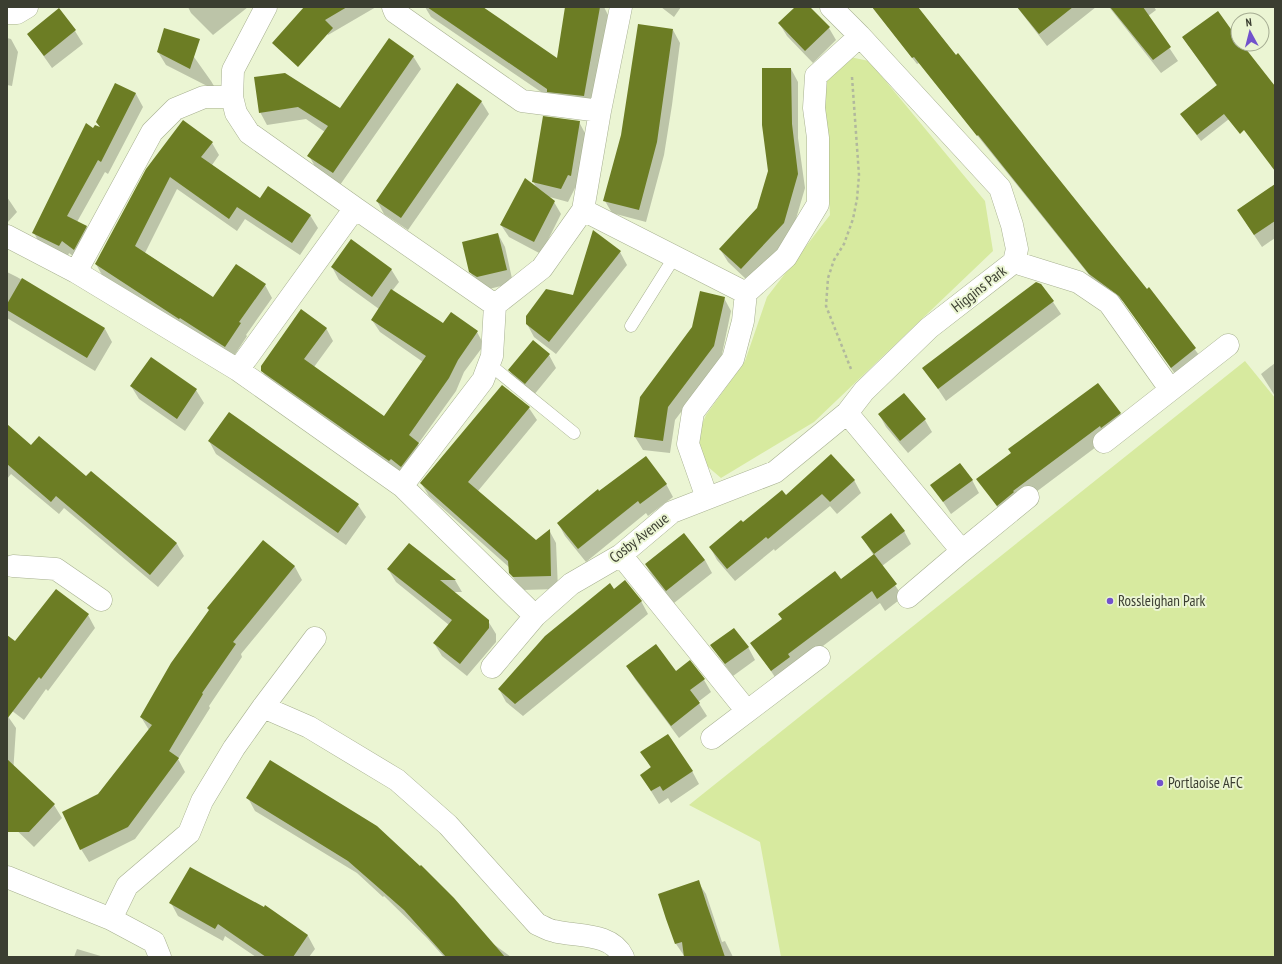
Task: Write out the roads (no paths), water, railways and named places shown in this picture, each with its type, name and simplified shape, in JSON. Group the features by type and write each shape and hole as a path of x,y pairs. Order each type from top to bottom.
{"street":[{"path":"7,12 18,13 27,7"},
{"path":"266,7 233,70 232,97 236,113 249,133 495,305"},
{"path":"393,7 395,12 522,101 600,111"},
{"path":"402,486 483,380 492,356 495,305 542,268 583,210 600,111 621,7"},
{"path":"831,7 855,40 1000,188 1012,225 1016,249 1014,262"},
{"path":"707,498 688,444 694,412 733,359 743,321 746,293 786,257 818,204 818,138 814,108 816,76 855,40"},
{"path":"76,272 152,132 175,109 204,97 232,97"},
{"path":"238,370 355,208"},
{"path":"583,210 746,293"},
{"path":"7,236 76,272 238,370 402,486 535,616"},
{"name":"Higgins Park","path":"847,413 864,391 929,328 1014,262 1078,282 1109,303 1170,389"},
{"path":"1104,442 1228,345"},
{"path":"847,413 962,551"},
{"name":"Cosby Avenue","path":"492,667 535,616 571,584 622,555 672,512 775,472 847,413"},
{"path":"908,597 1028,497"},
{"path":"622,555 746,710"},
{"path":"9,566 56,569 101,600"},
{"path":"111,919 127,886 189,833 202,801 234,748 315,638"},
{"path":"712,738 746,710 819,657"},
{"path":"263,707 309,727 397,780 448,825 537,924 554,931 582,934 606,940 621,952 623,957"},
{"path":"7,877 111,919 154,942 160,957"}],"lane":[{"path":"631,326 675,256"},
{"path":"489,364 574,433"}],"place":[{"name":"Rossleighan Park","path":"1110,601"},
{"name":"Portlaoise AFC","path":"1160,783"}]}
